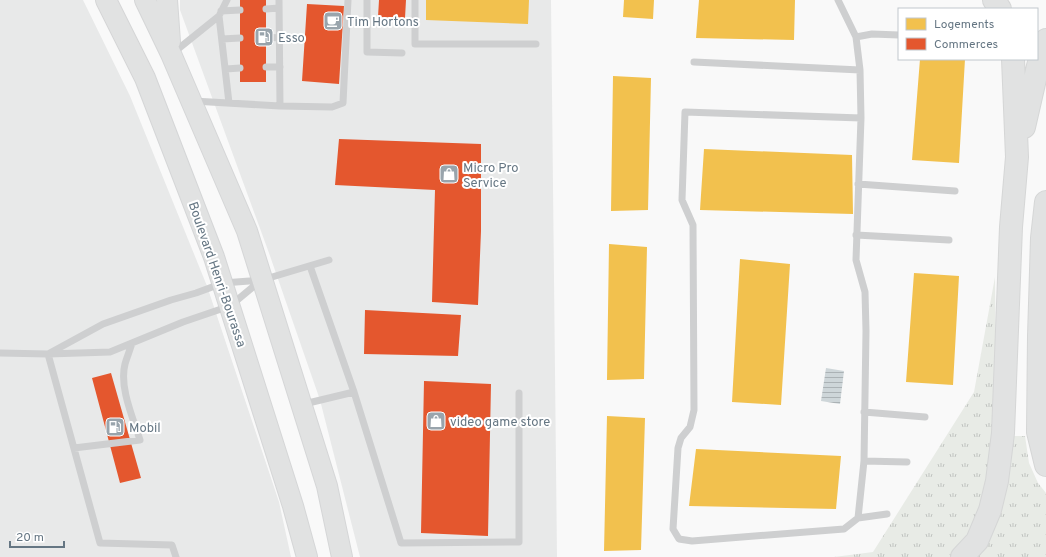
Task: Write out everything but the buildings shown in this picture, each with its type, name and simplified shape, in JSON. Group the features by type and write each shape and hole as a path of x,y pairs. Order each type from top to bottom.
{"highway":[{"path":"1017,157 1038,66 1046,40"},
{"path":"962,557 976,541 990,510 997,481 1002,433 1017,157 1013,60"},
{"path":"1046,202 1042,238 1038,432 1046,465"}],"main road":[{"name":"Boulevard Henri-Bourassa","path":"106,0 145,78 223,283 293,506 307,557"},
{"path":"145,0 171,54 247,231 327,486 342,557"},
{"path":"167,0 171,54"}],"lane":[{"path":"171,54 220,14 227,0"},
{"path":"279,0 280,106"},
{"path":"190,101 280,106 332,107 343,104 348,0"},
{"path":"367,0 367,52 402,53"},
{"path":"415,0 415,44 536,44"},
{"path":"838,0 856,37 860,70 861,118 856,260 864,292 866,315 864,461 858,518"},
{"path":"266,9 279,8"},
{"path":"220,14 240,10"},
{"path":"220,14 229,103"},
{"path":"856,37 872,34 898,36"},
{"path":"266,37 280,38"},
{"path":"222,39 240,38"},
{"path":"694,62 860,70"},
{"path":"266,67 280,67"},
{"path":"226,69 240,68"},
{"path":"861,118 685,112 682,200 693,225 694,410 690,427 681,438 678,448 672,529 679,539 692,541 844,529 858,518 887,514"},
{"path":"858,184 955,191"},
{"path":"856,235 949,240"},
{"path":"48,354 102,324 223,283 262,280 329,260"},
{"path":"310,266 354,392 401,543 520,542 520,393"},
{"path":"0,353 48,354 110,352 183,322 230,306 262,280"},
{"path":"74,448 140,440 126,394 123,378 125,364 132,343"},
{"path":"48,354 100,543 172,545 176,557"},
{"path":"301,405 354,392"},
{"path":"864,412 925,417"},
{"path":"864,461 907,462"}],"shaded area":[{"path":"0,0 83,0 130,96 207,286 279,502 291,557 0,557"},
{"path":"180,0 551,0 557,557 360,557 320,400 269,253 180,10"},
{"path":"826,368 844,371 840,404 821,401"}],"green space":[{"path":"995,277 996,383 993,469 981,518 953,557 834,557 873,552 974,392"},
{"path":"1012,436 1025,436 1029,463 1038,483 1046,493 1046,557 976,557 992,534 1001,510 1006,486"}],"place":[{"name":"Tim Hortons","path":"333,21"},
{"name":"Esso","path":"264,37"},
{"name":"Micro Pro Service","path":"449,174"},
{"name":"video game store","path":"436,421"},
{"name":"Mobil","path":"115,427"}]}
